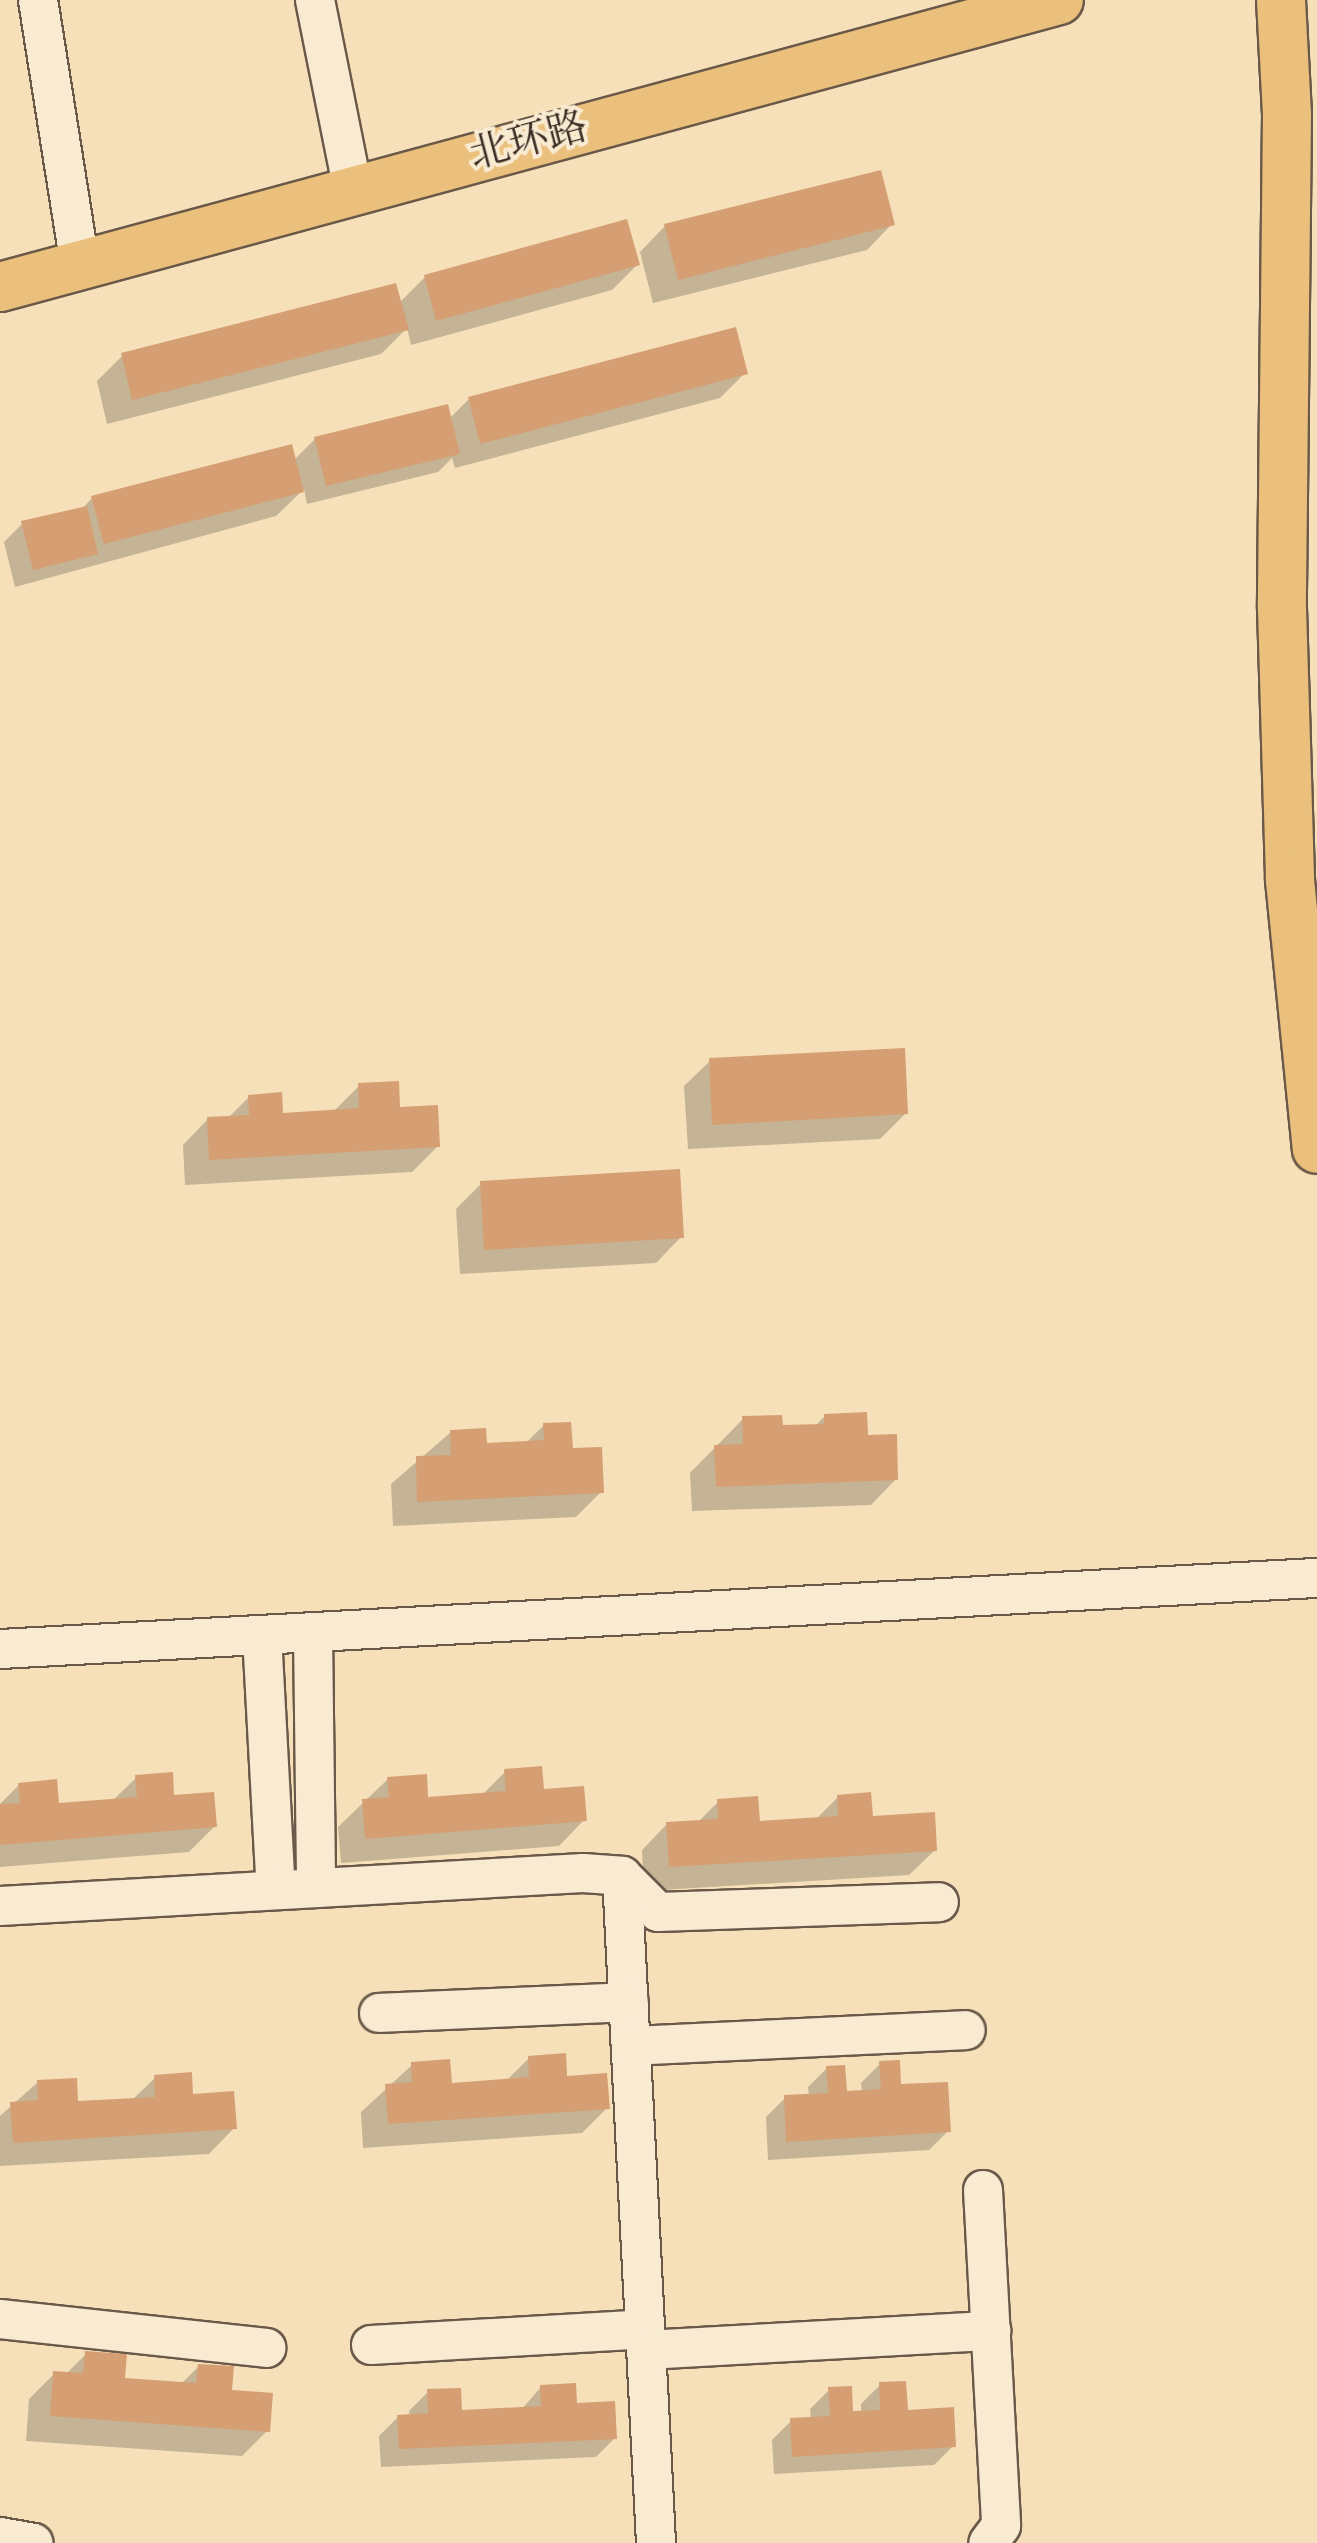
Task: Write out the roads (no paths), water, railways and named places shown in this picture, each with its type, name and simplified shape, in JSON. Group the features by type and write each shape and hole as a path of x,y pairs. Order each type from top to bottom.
{"main road":[{"name":"北环路","path":"0,287 1059,0"},
{"path":"1282,0 1287,115 1282,608 1290,880 1317,1150"}],"street":[{"path":"38,0 80,265"},
{"path":"315,0 354,191"},
{"path":"0,1649 1317,1578"},
{"path":"314,1632 316,1888"},
{"path":"262,1635 276,1890"},
{"path":"0,1906 583,1873 622,1876 658,1912 939,1902"},
{"path":"622,1876 656,2543"},
{"path":"379,2013 628,2002"},
{"path":"631,2046 966,2030"},
{"path":"984,2190 1000,2526 988,2543"},
{"path":"0,2319 266,2348"},
{"path":"371,2345 991,2331"},
{"path":"0,2537 33,2543"}]}
